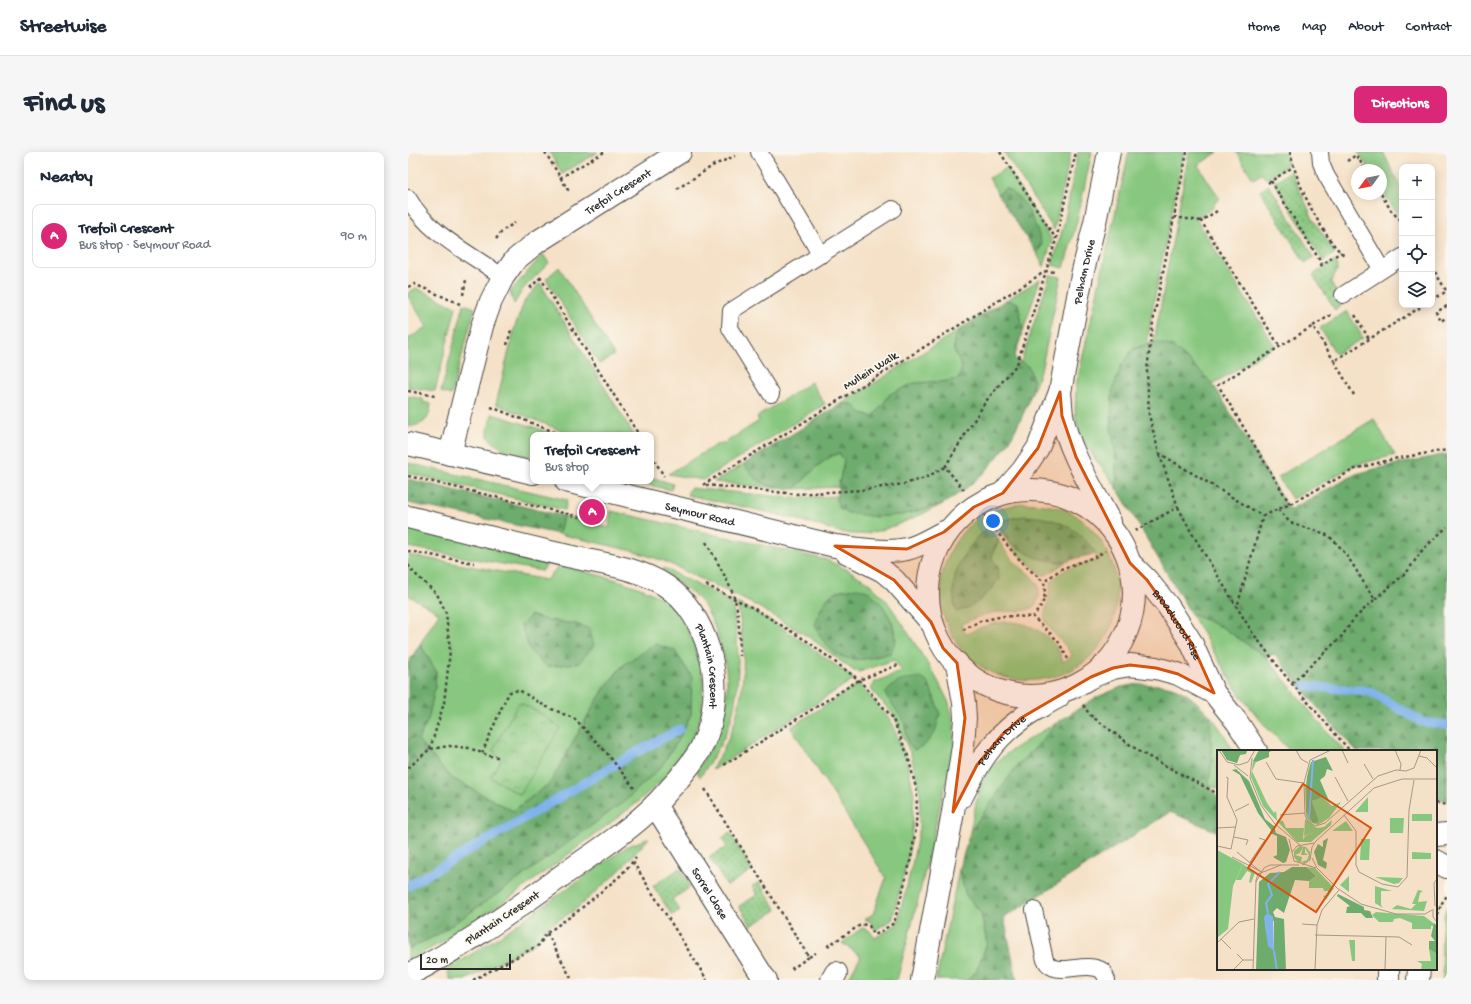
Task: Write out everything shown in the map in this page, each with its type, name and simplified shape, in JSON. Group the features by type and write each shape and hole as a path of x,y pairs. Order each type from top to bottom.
{"street":[{"name":"Trefoil Crescent","path":"450,454 482,326 491,301 503,277 515,260 537,242 680,152"},
{"name":"Pelham Drive","path":"1003,493 1023,470 1038,448 1060,392 1082,274 1095,222 1109,152"},
{"name":"Pelham Drive","path":"1060,392 1062,416 1076,457 1118,542"},
{"path":"408,444 530,472"},
{"name":"Seymour Road","path":"578,484 835,546 875,550 907,549 918,545 944,532 974,507 1003,493"},
{"path":"944,532 932,562 928,584 928,605 932,622 943,648 957,663 986,686 998,691 1016,696 1056,694 1076,695 1090,678 1102,668 1122,642 1130,622 1133,604 1133,584 1130,563 1110,527 1095,513 1068,498 1047,491 1003,493"},
{"name":"Plantain Crescent","path":"408,517 623,568 660,583 682,599 694,613 704,634 712,662 714,695 709,728 701,747 690,766 652,807 623,832 516,908 437,961 408,975"},
{"name":"Seymour Road","path":"835,546 883,571 894,580 932,622"},
{"name":"Broadwood Rise","path":"1130,563 1168,606 1191,642 1214,694 1237,722 1255,750"},
{"name":"Pelham Drive","path":"922,980 953,812 963,746 965,718 963,691 957,663"},
{"name":"Broadwood Rise","path":"1090,678 1112,668 1130,665 1156,668 1178,674 1214,694"},
{"name":"Pelham Drive","path":"953,812 977,765 1002,735 1021,718 1076,695"},
{"name":"Broadwood Rise","path":"1237,722 1272,750"},
{"name":"Sorrel Close","path":"652,807 766,980"},
{"path":"1437,835 1447,834"},
{"path":"1437,862 1447,867"},
{"path":"1418,980 1419,970"}],"lane":[{"path":"759,152 822,255"},
{"path":"1320,152 1321,162 1326,175 1382,270"},
{"path":"408,198 428,224 448,240 503,277"},
{"path":"771,394 730,328 731,311 894,209"},
{"path":"1345,300 1382,270 1399,259"},
{"path":"1034,910 1045,960 1052,972 1058,974 1091,967 1099,968 1103,971 1107,980"}],"path":[{"path":"545,152 560,178 604,152"},
{"path":"1000,152 1056,240"},
{"path":"697,484 796,494 862,490 904,484 925,478 945,467 986,401 1017,364 1056,240 1076,152"},
{"path":"1187,152 1153,322 1147,370 1149,415 1159,452 1178,507 1252,632 1291,684 1349,750"},
{"path":"1290,152 1293,167 1310,206 1332,243 1349,259"},
{"path":"675,190 714,165 739,154"},
{"path":"1293,167 1269,182 1321,265 1341,252"},
{"path":"1385,200 1392,212 1399,218"},
{"path":"1174,217 1201,222 1217,211"},
{"path":"1201,222 1280,347"},
{"path":"1046,271 1059,273"},
{"name":"Mullein Walk","path":"703,485 1046,271"},
{"path":"526,293 546,272"},
{"path":"1435,272 1447,291 1435,298"},
{"path":"540,277 637,432"},
{"path":"408,287 414,284 460,304"},
{"path":"1290,504 1218,385 1313,326 1345,300 1369,339"},
{"path":"1447,306 1436,312 1441,321 1447,317"},
{"path":"1334,360 1419,308"},
{"path":"1313,326 1354,396"},
{"path":"507,345 511,330"},
{"path":"435,396 491,407 554,432"},
{"path":"491,407 493,399"},
{"path":"1263,516 1290,504 1355,469 1393,459 1447,450"},
{"path":"1159,452 1263,516"},
{"path":"654,460 666,478 658,475"},
{"path":"945,467 964,490"},
{"path":"408,476 584,518"},
{"path":"1044,582 1061,569 1097,556 1178,507"},
{"path":"682,509 723,571 735,599"},
{"path":"1278,510 1289,521 1321,532 1332,538 1357,570 1366,588 1376,599"},
{"path":"985,515 1027,569 1044,582 1046,596 1042,605 1033,617"},
{"path":"1237,607 1263,516"},
{"path":"1291,684 1342,636 1354,620 1407,572 1423,549 1447,527"},
{"path":"408,565 414,573 437,594 446,613 450,651 444,704 430,749"},
{"path":"963,630 980,621 1004,616 1033,617 1058,641 1068,659"},
{"path":"720,768 858,680 898,665"},
{"path":"786,972 862,924 870,926 875,935 894,923 910,863 916,829 917,792 908,756 892,717 858,680"},
{"path":"482,754 505,700 510,692 519,690 545,706 574,719 606,752 652,807"},
{"path":"1076,695 1090,715 1140,752 1217,793"},
{"path":"408,768 430,749 449,746 469,748 482,754 498,757"},
{"path":"690,766 809,957"},
{"path":"1437,803 1447,805"},
{"path":"473,980 539,945 547,933 578,911 620,876 638,856"},
{"path":"633,862 707,980"},
{"path":"1437,922 1439,911 1447,896"},
{"path":"547,933 572,980"}],"highlighted area":[{"path":"1060,392 1062,416 1076,457 1130,563 1147,580 1191,642 1214,693 1178,674 1156,668 1130,665 1113,668 1091,677 1021,718 1002,735 977,765 953,812 965,718 957,663 943,648 931,622 894,580 835,546 907,549 944,532 974,507 1003,493 1038,448"}],"green space":[{"path":"549,152 598,152 562,174"},
{"path":"1004,152 1071,152 1054,230"},
{"path":"1078,152 1092,152 1077,221 1064,268 1052,265 1064,224"},
{"path":"1129,152 1184,152 1153,306 1147,344 1133,349 1121,366 1111,427 1115,450 1117,488 1084,441 1077,424 1075,405 1076,386"},
{"path":"1189,152 1218,152 1198,165 1220,199 1213,204 1214,207 1196,219 1275,346 1213,384 1192,363 1154,342"},
{"path":"1236,152 1286,152 1287,166 1266,179 1262,174 1253,179"},
{"path":"1358,152 1383,152 1399,185 1399,214 1395,211 1387,198 1387,164 1366,164"},
{"path":"1007,168 1052,240 1044,267 1037,254 1042,244 1006,188 998,194 989,178"},
{"path":"1291,171 1313,219 1335,253 1323,261 1274,182"},
{"path":"1269,185 1314,257 1305,263 1260,191"},
{"path":"1005,188 1013,192 1019,198 1025,205 1033,220 1042,244 1037,254 998,194"},
{"path":"543,254 549,263 523,289 514,304 510,292"},
{"path":"1333,261 1338,265 1331,282 1343,304 1335,310 1313,275"},
{"path":"559,267 614,355 599,364 546,279"},
{"path":"1050,275 1061,277 1042,366 1031,395 1033,379 1021,362"},
{"path":"1040,279 1023,331 1018,303 1006,300"},
{"path":"540,283 632,432 565,432 496,404 515,326 525,300"},
{"path":"416,288 456,307 435,391 408,387 408,339 427,327 408,296 408,293"},
{"path":"1006,300 1018,303 1023,331 1014,358 1029,367 1033,379 1031,395 1008,444 985,472 964,490 943,504 902,515 875,517 848,513 839,508 836,500 844,460 839,453 826,459 795,489 779,488 766,484 754,477 744,464 841,404 853,404 862,413 873,417 890,394 914,383 941,382 959,379 962,367 954,351 954,339 962,328"},
{"path":"464,304 475,308 451,395 441,392"},
{"path":"1347,311 1363,338 1336,354 1320,328"},
{"path":"962,328 954,340 954,351 962,367 959,379 930,382 881,409 873,417 862,413 853,404 841,404"},
{"path":"1154,342 1172,346 1213,384 1289,510 1356,474 1447,454 1447,801 1437,798 1437,750 1356,750 1314,704 1275,654 1266,657 1222,627 1191,614 1117,488 1115,450 1111,427 1112,392 1121,366 1133,349"},
{"path":"811,382 825,404 703,480 668,474 716,445 723,444 759,421 757,417"},
{"path":"408,396 423,399 423,402 431,404 429,414 425,421 418,425 408,427"},
{"path":"492,414 546,432 530,432 530,457 509,452 493,442 488,437 488,428"},
{"path":"1374,419 1395,455 1355,465 1292,499 1278,477"},
{"path":"839,453 844,460 838,487 795,489 826,459"},
{"path":"408,463 567,500 565,510 408,473"},
{"path":"744,464 757,479 775,488 714,482"},
{"path":"654,478 673,484 671,490 644,484 654,484"},
{"path":"408,479 563,516 559,534 408,503"},
{"path":"690,488 793,498 837,496 836,500 902,515 943,504 914,518 883,530 863,534 848,534 803,521 687,495"},
{"path":"1023,503 1045,505 1062,509 1081,520 1093,531 1102,543 1114,569 1117,584 1117,598 1111,626 1104,640 1093,654 1080,665 1057,676 1021,680 995,674 973,661 956,642 945,620 940,595 943,569 955,543 966,528 985,514","holes":["1026,516 1093,549 1098,560 1061,572 1052,581 1050,586 1049,600 1044,617 1049,627 1072,656 1063,662 1055,645 1035,629 1024,624 1013,622 990,624 967,634 963,630 961,624 984,615 1024,611 1029,609 1037,602 1039,595 1037,584 1031,576 1010,556 997,537 998,543 992,554 992,559 956,612 953,588 976,538 992,526 1008,519"]},
{"path":"611,511 827,560 850,571 870,584 886,600 900,620 937,679 949,703 954,725 954,747 919,896 897,980 855,980 849,977 861,956 842,943 862,928 869,930 875,938 897,924 912,865 919,829 920,793 911,755 893,714 871,688 873,683 902,671 894,660 859,672 854,671 809,637 755,605 664,561 633,551 559,534 563,516 609,528","holes":["843,589 883,606 892,622 896,640 820,609 832,593","886,694 925,745 914,750 908,743 904,721"]},
{"path":"1026,516 1047,519 1066,525 1082,537 1096,554 1080,557 1066,562 1057,562 1037,558 1020,549 1006,540 996,524 1008,519"},
{"path":"408,525 550,561 542,571 408,547"},
{"path":"989,528 997,537 998,543 992,554 992,559 998,566 999,579 975,604 956,612 954,587 955,576 959,565 971,545"},
{"path":"1006,540 1020,549 1042,559 1066,562 1046,575 1042,575 1016,552"},
{"path":"408,555 547,580 559,565 617,580 643,589 666,600 682,620 693,642 703,679 702,714 691,742 669,774 633,806 518,892 445,941 408,960 408,949 437,935 513,883 626,800 661,767 680,737 691,714 692,677 674,650 623,665 605,687 550,783 513,811 450,777 418,740 428,720 435,687 436,671 420,644 439,613 408,595","holes":["531,615 546,620 576,624 530,651","501,761 520,795 490,777"]},
{"path":"664,568 732,602 738,648 738,680 736,696 729,726 712,759 700,777 697,772 716,736 721,723 726,700 727,676 720,642 705,608 692,593 662,572"},
{"path":"858,588 870,592 883,606 892,622 896,640 890,653 864,659 840,656 824,642 818,632 815,625 824,602 840,591"},
{"path":"737,603 783,628 854,679 714,769 712,768 732,730 742,688 743,646"},
{"path":"1191,614 1222,627 1266,657 1327,732 1344,750 1289,750 1267,728 1239,694"},
{"path":"531,615 546,620 576,624 590,629 594,645 579,663 547,667 530,651 521,625"},
{"path":"420,644 436,671 435,687 428,720 418,740 450,777 513,811 550,783 590,712 605,688 623,665 655,644 674,650 692,677 691,714 680,737 661,767 626,800 513,883 437,935 408,949 408,663"},
{"path":"920,677 928,683 940,714 935,732 925,745 914,750 908,743 904,721 885,694 896,683"},
{"path":"859,684 889,718 906,756 914,794 912,831 907,863 892,920 875,930 871,922 865,919 873,914 886,878 791,727"},
{"path":"1139,684 1168,686 1191,698 1210,715 1212,761 1209,784 1217,796 1217,832 1170,812 1004,918 1017,980 967,980 976,972 987,943 981,913 966,895 959,870 970,832 1019,763 1037,746 1058,722 1095,698 1121,687"},
{"path":"519,702 542,714 560,728 520,795 490,777 501,761 493,750"},
{"path":"1210,715 1224,734 1232,750 1217,750 1217,788 1209,784 1212,761"},
{"path":"1058,722 1037,746 1019,763 970,832 976,803 983,781 992,767 1009,752"},
{"path":"730,833 752,870 727,886 709,857 727,847 722,838"},
{"path":"649,838 618,872 575,910 547,927 537,941 532,945 465,980 451,980 447,970 500,936 628,846"},
{"path":"680,868 691,887 672,899 680,910 672,915 653,886"},
{"path":"959,870 966,895 981,913 987,944 976,972 967,980 936,980"},
{"path":"759,882 777,910 751,926 739,906 757,895 752,886"},
{"path":"1447,907 1447,980 1443,980 1442,933 1444,915"}],"waterway":[{"path":"1306,686 1369,691 1422,722 1447,725"},
{"path":"408,886 637,752 680,729"}],"place":[{"name":"Trefoil Crescent","path":"592,512"}]}
